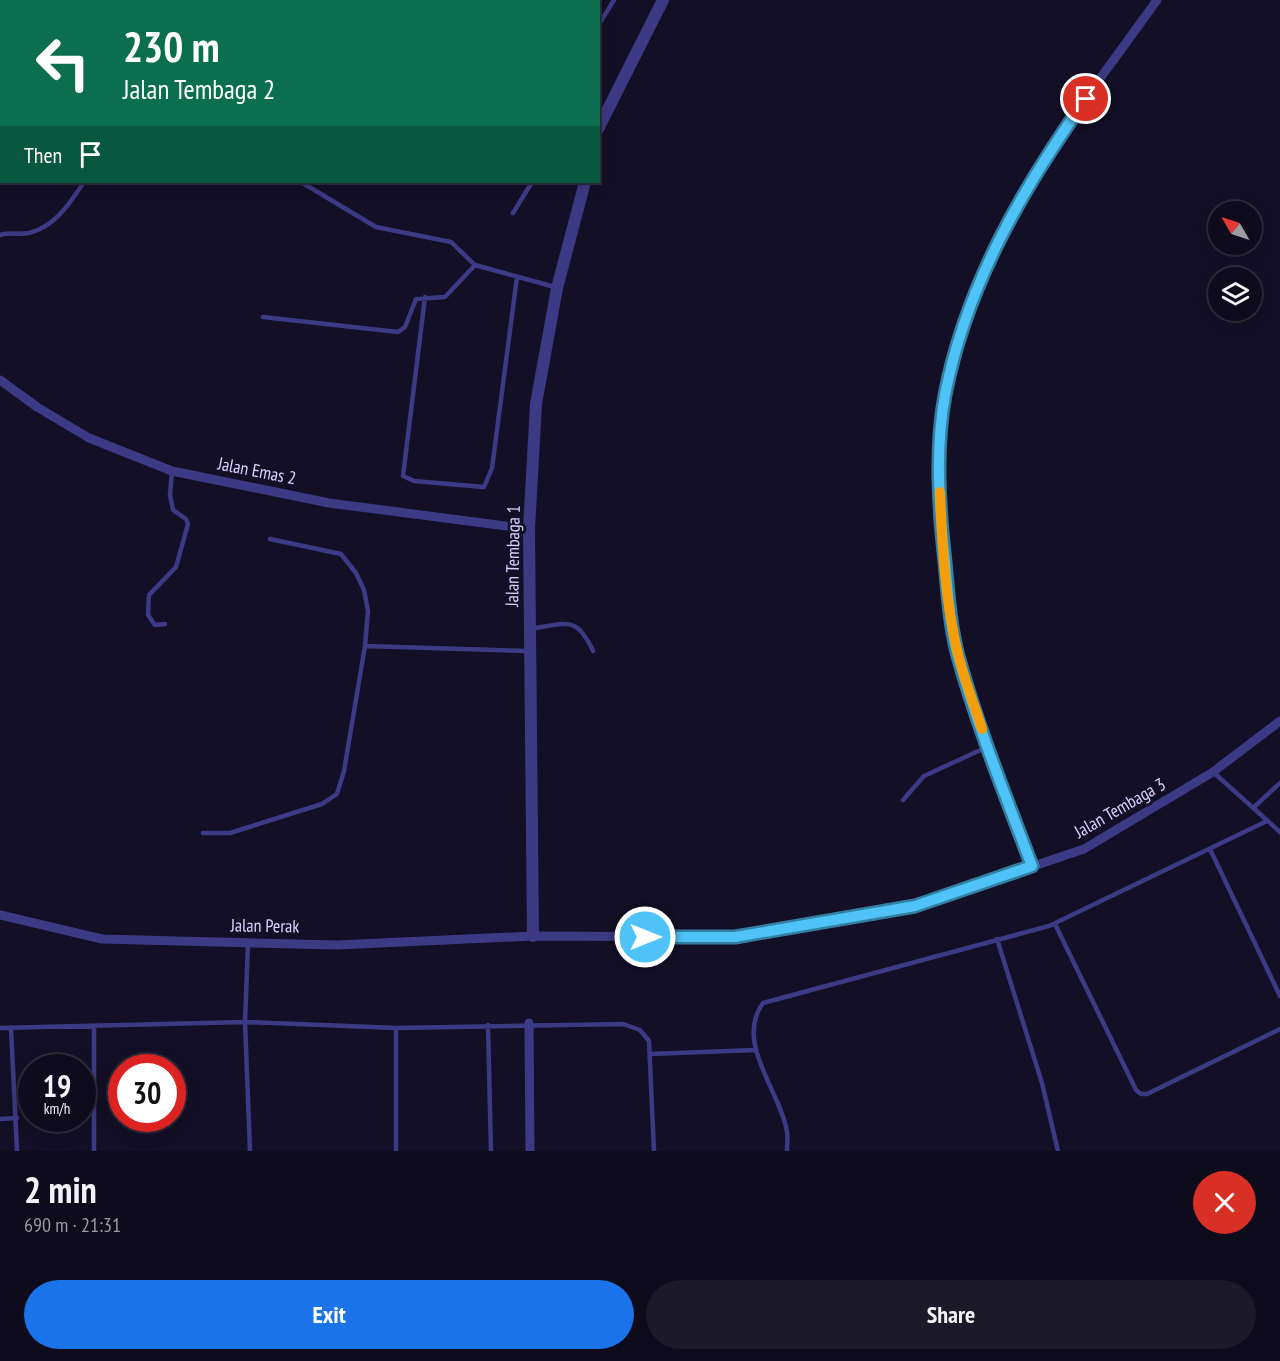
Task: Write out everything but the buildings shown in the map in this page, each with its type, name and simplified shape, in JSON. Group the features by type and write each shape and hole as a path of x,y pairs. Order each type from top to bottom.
{"street":[{"path":"600,123 663,0"},
{"path":"1032,866 987,747 958,654 950,612 941,519 940,462 945,396 964,322 987,265 1014,212 1052,146 1157,0"},
{"name":"Jalan Tembaga 1","path":"533,936 530,529 536,404 557,288 585,183"},
{"name":"Jalan Emas 2","path":"0,380 37,407 89,438 172,471 329,503 530,529"},
{"name":"Jalan Tembaga 3","path":"533,936 735,937 915,906 1084,849 1213,772 1280,721"},
{"name":"Jalan Perak","path":"0,915 102,939 338,945 533,936"},
{"path":"529,1023 530,1151"}],"lane":[{"path":"600,23 614,0"},
{"path":"0,236 26,234 43,229 67,206 83,183"},
{"path":"303,183 376,227 451,242 475,265 557,288"},
{"path":"513,213 531,183"},
{"path":"262,317 398,332 405,327 413,302 425,297 445,297 475,265"},
{"path":"425,297 404,476 414,481 484,487 489,480 492,468 517,276"},
{"path":"165,624 155,625 148,615 149,595 176,567 188,524 186,519 173,510 170,495 172,471"},
{"path":"202,833 230,833 322,804 337,794 346,761 365,646 368,611 364,590 356,573 341,554 270,539"},
{"path":"530,629 574,624 584,630 593,651"},
{"path":"365,646 530,651"},
{"path":"903,800 924,776 987,747"},
{"path":"1213,772 1280,832"},
{"path":"1253,808 1280,783"},
{"path":"787,1151 787,1131 755,1050 756,1013 763,1003 1055,924 1267,821"},
{"path":"1210,849 1280,996"},
{"path":"1055,924 1136,1090 1141,1094 1147,1094 1280,1029"},
{"path":"997,939 1042,1083 1058,1151"},
{"path":"248,942 245,1022 250,1151"},
{"path":"0,1028 245,1022 396,1028 529,1023 632,1026 646,1036 651,1054 654,1151"},
{"path":"488,1025 491,1151"},
{"path":"94,1026 94,1151"},
{"path":"11,1028 17,1151"},
{"path":"396,1028 396,1151"},
{"path":"651,1054 755,1050"},
{"path":"0,1119 16,1118"}],"slow traffic":[{"path":"940,492 941,531 950,612 958,654 982,729"}],"route":[{"path":"645,937 735,937 915,906 1032,866 987,747 958,654 950,612 941,531 940,462 945,396 964,322 987,265 1014,212 1052,146 1086,99"}]}
